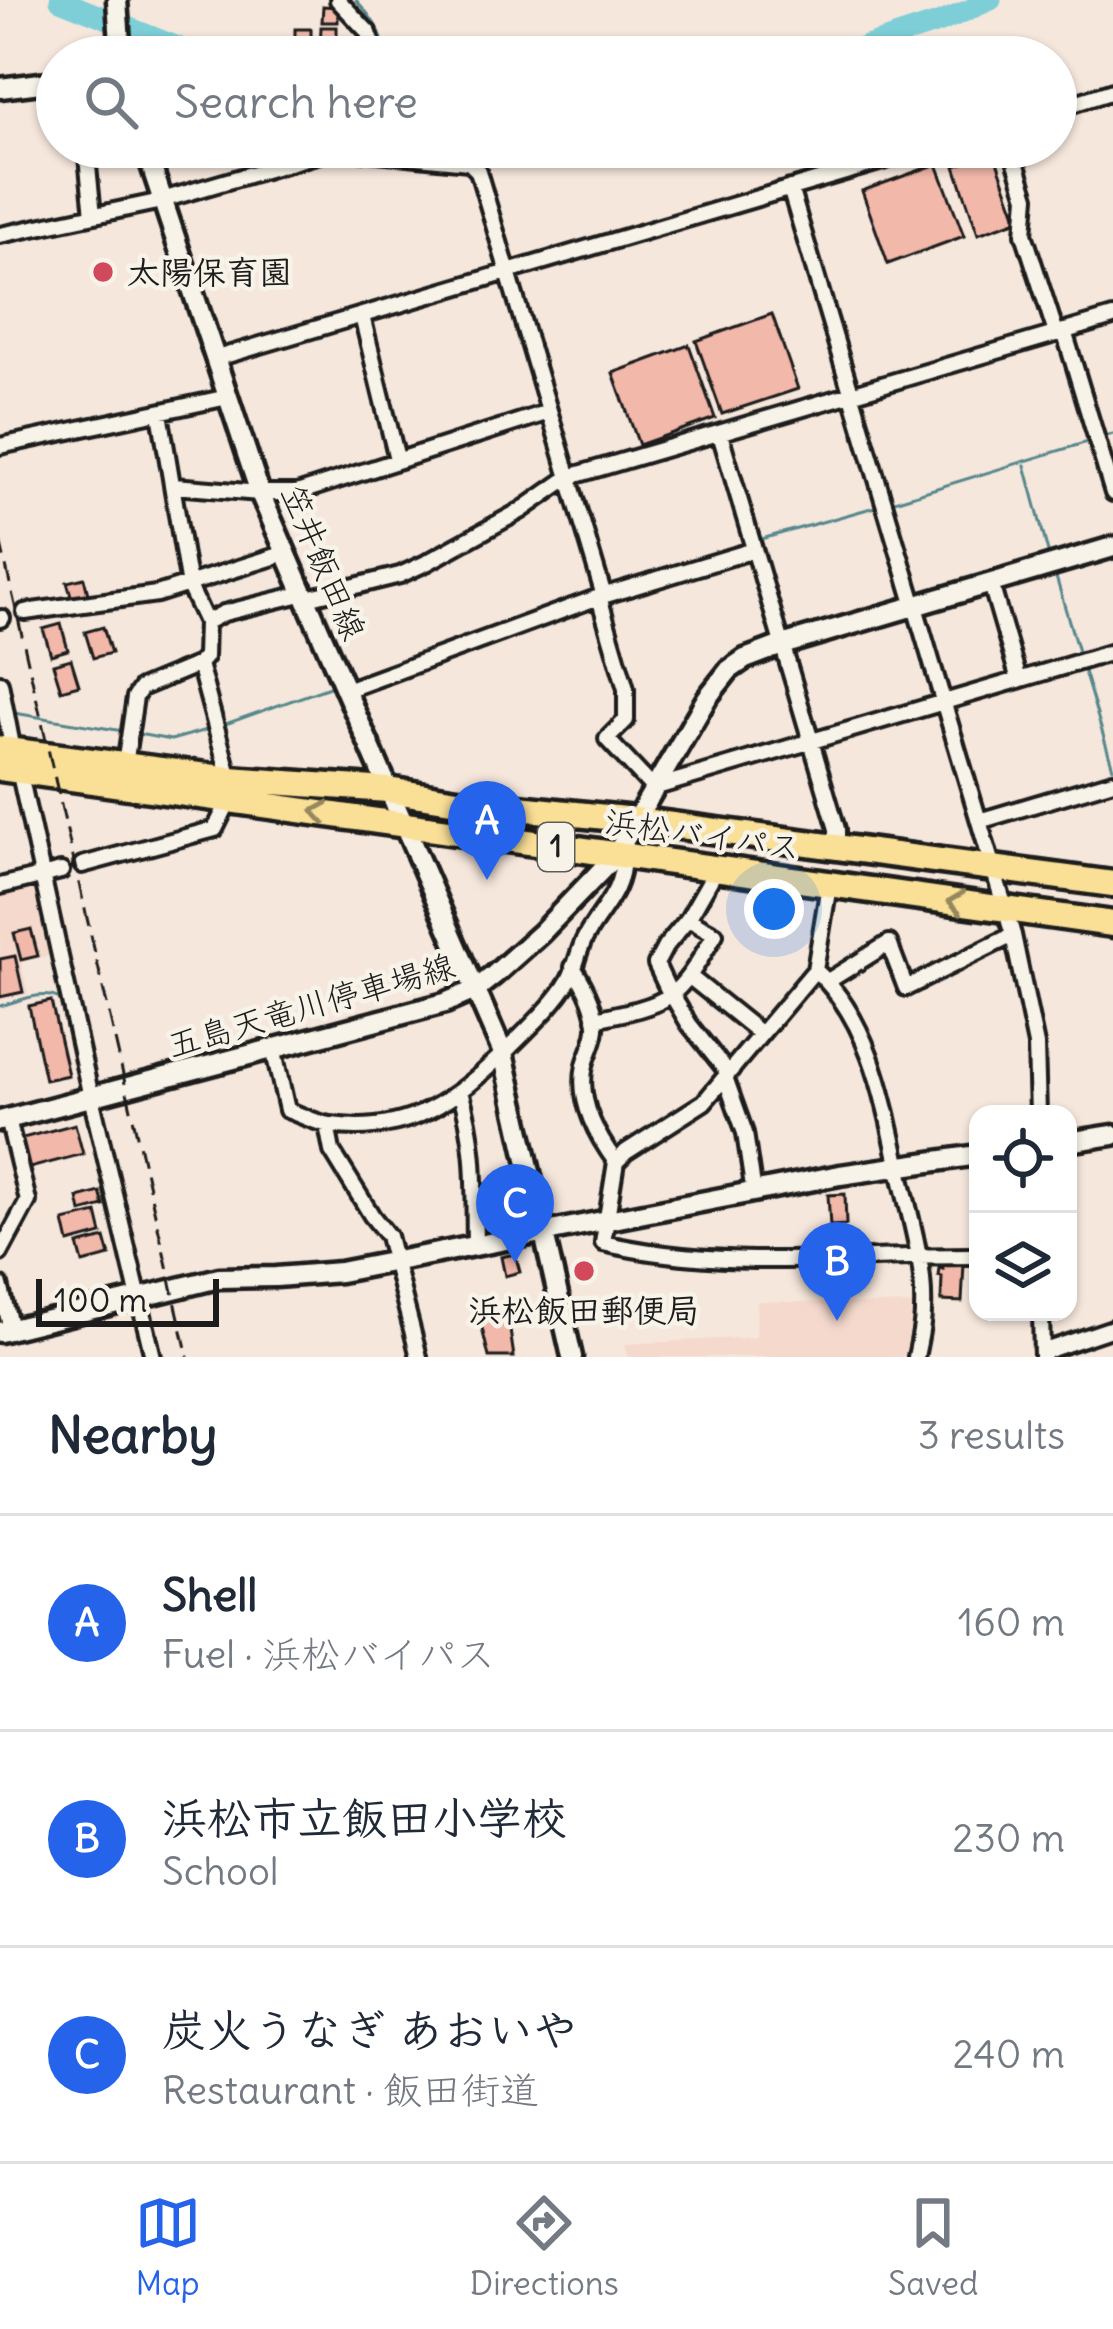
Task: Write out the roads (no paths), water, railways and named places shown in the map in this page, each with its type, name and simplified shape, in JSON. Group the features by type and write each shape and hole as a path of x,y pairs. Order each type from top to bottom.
{"highway":[{"name":"浜松バイパス","path":"8,760 125,765 404,825 1113,924"},
{"name":"浜松バイパス","path":"8,760 230,789 388,790 1113,884"}],"main road":[{"path":"117,0 120,36"},
{"path":"0,88 36,84"},
{"name":"笠井飯田線","path":"152,168 260,493 503,1053 572,1357"},
{"name":"五島天竜川停車場線","path":"4,1120 445,1003 475,990 619,856 652,788 729,670 782,645 1113,547"},
{"path":"1077,1141 1113,1135"},
{"path":"5,1330 219,1278 340,1272 396,1263 754,1192 969,1156"}],"street":[{"path":"338,0 369,36"},
{"path":"1077,103 1113,92"},
{"path":"88,168 93,214"},
{"path":"0,235 163,200 272,168"},
{"path":"475,168 626,689 626,720 608,739 652,788 1113,652"},
{"path":"217,358 858,168"},
{"path":"1018,168 1027,196 1024,234 1113,493"},
{"path":"790,188 1013,935 1036,1045 1038,1105"},
{"path":"362,316 397,459"},
{"path":"206,622 224,613 400,575 522,510 568,477 1113,317"},
{"path":"1,441 228,397"},
{"path":"174,486 297,493 549,412"},
{"path":"125,765 134,697 141,688 199,664 205,657 206,622 189,586 160,413"},
{"path":"720,434 837,829 837,847"},
{"path":"343,685 601,596 754,550"},
{"path":"26,612 157,595 286,554"},
{"path":"991,584 1019,680"},
{"path":"82,865 214,830 230,789 199,664"},
{"path":"0,683 8,760 40,875 153,1357"},
{"path":"980,820 1113,781"},
{"path":"273,1048 287,1110 327,1125 368,1126 430,1112 503,1053 569,979 588,932 622,880 619,856"},
{"path":"716,870 656,964 689,1024 726,1075 745,1133 754,1192"},
{"path":"0,886 61,871"},
{"path":"829,885 815,970 704,1102 616,1162 603,1243 654,1255 740,1260 969,1256"},
{"path":"595,1019 661,1003 690,977 715,934 688,919"},
{"path":"828,981 889,943 906,988 1013,935"},
{"path":"573,967 595,1019 584,1092 598,1138 616,1162"},
{"path":"815,970 828,981 854,1022 875,1069 920,1255 923,1311 916,1357"},
{"path":"690,977 761,1034"},
{"path":"460,1092 473,1148 476,1247"},
{"path":"0,1253 28,1201 4,1120"},
{"path":"327,1125 332,1151 388,1236 419,1357"},
{"path":"0,1285 5,1330"},
{"path":"1041,1321 1042,1354 1113,1328"}],"waterway":[{"path":"60,0 150,36"},
{"path":"356,0 381,36"},
{"path":"898,36 991,0"},
{"path":"1103,437 1113,434"},
{"path":"891,502 1094,440"},
{"path":"1025,465 1049,556"},
{"path":"758,540 882,505"},
{"path":"609,587 749,543"},
{"path":"1056,577 1079,655"},
{"path":"349,679 594,591"},
{"path":"1082,665 1113,768"},
{"path":"220,726 335,685"},
{"path":"14,713 123,731"},
{"path":"138,734 171,740 210,729"},
{"path":"0,1006 31,997 55,997 62,1000 70,1034"}],"railway":[{"path":"0,540 188,1357"}],"place":[{"name":"太陽保育園","path":"103,272"},
{"name":"Shell","path":"487,880"},
{"name":"炭火うなぎ あおいや","path":"515,1263"},
{"name":"浜松飯田郵便局","path":"584,1271"},
{"name":"浜松市立飯田小学校","path":"837,1321"}]}
